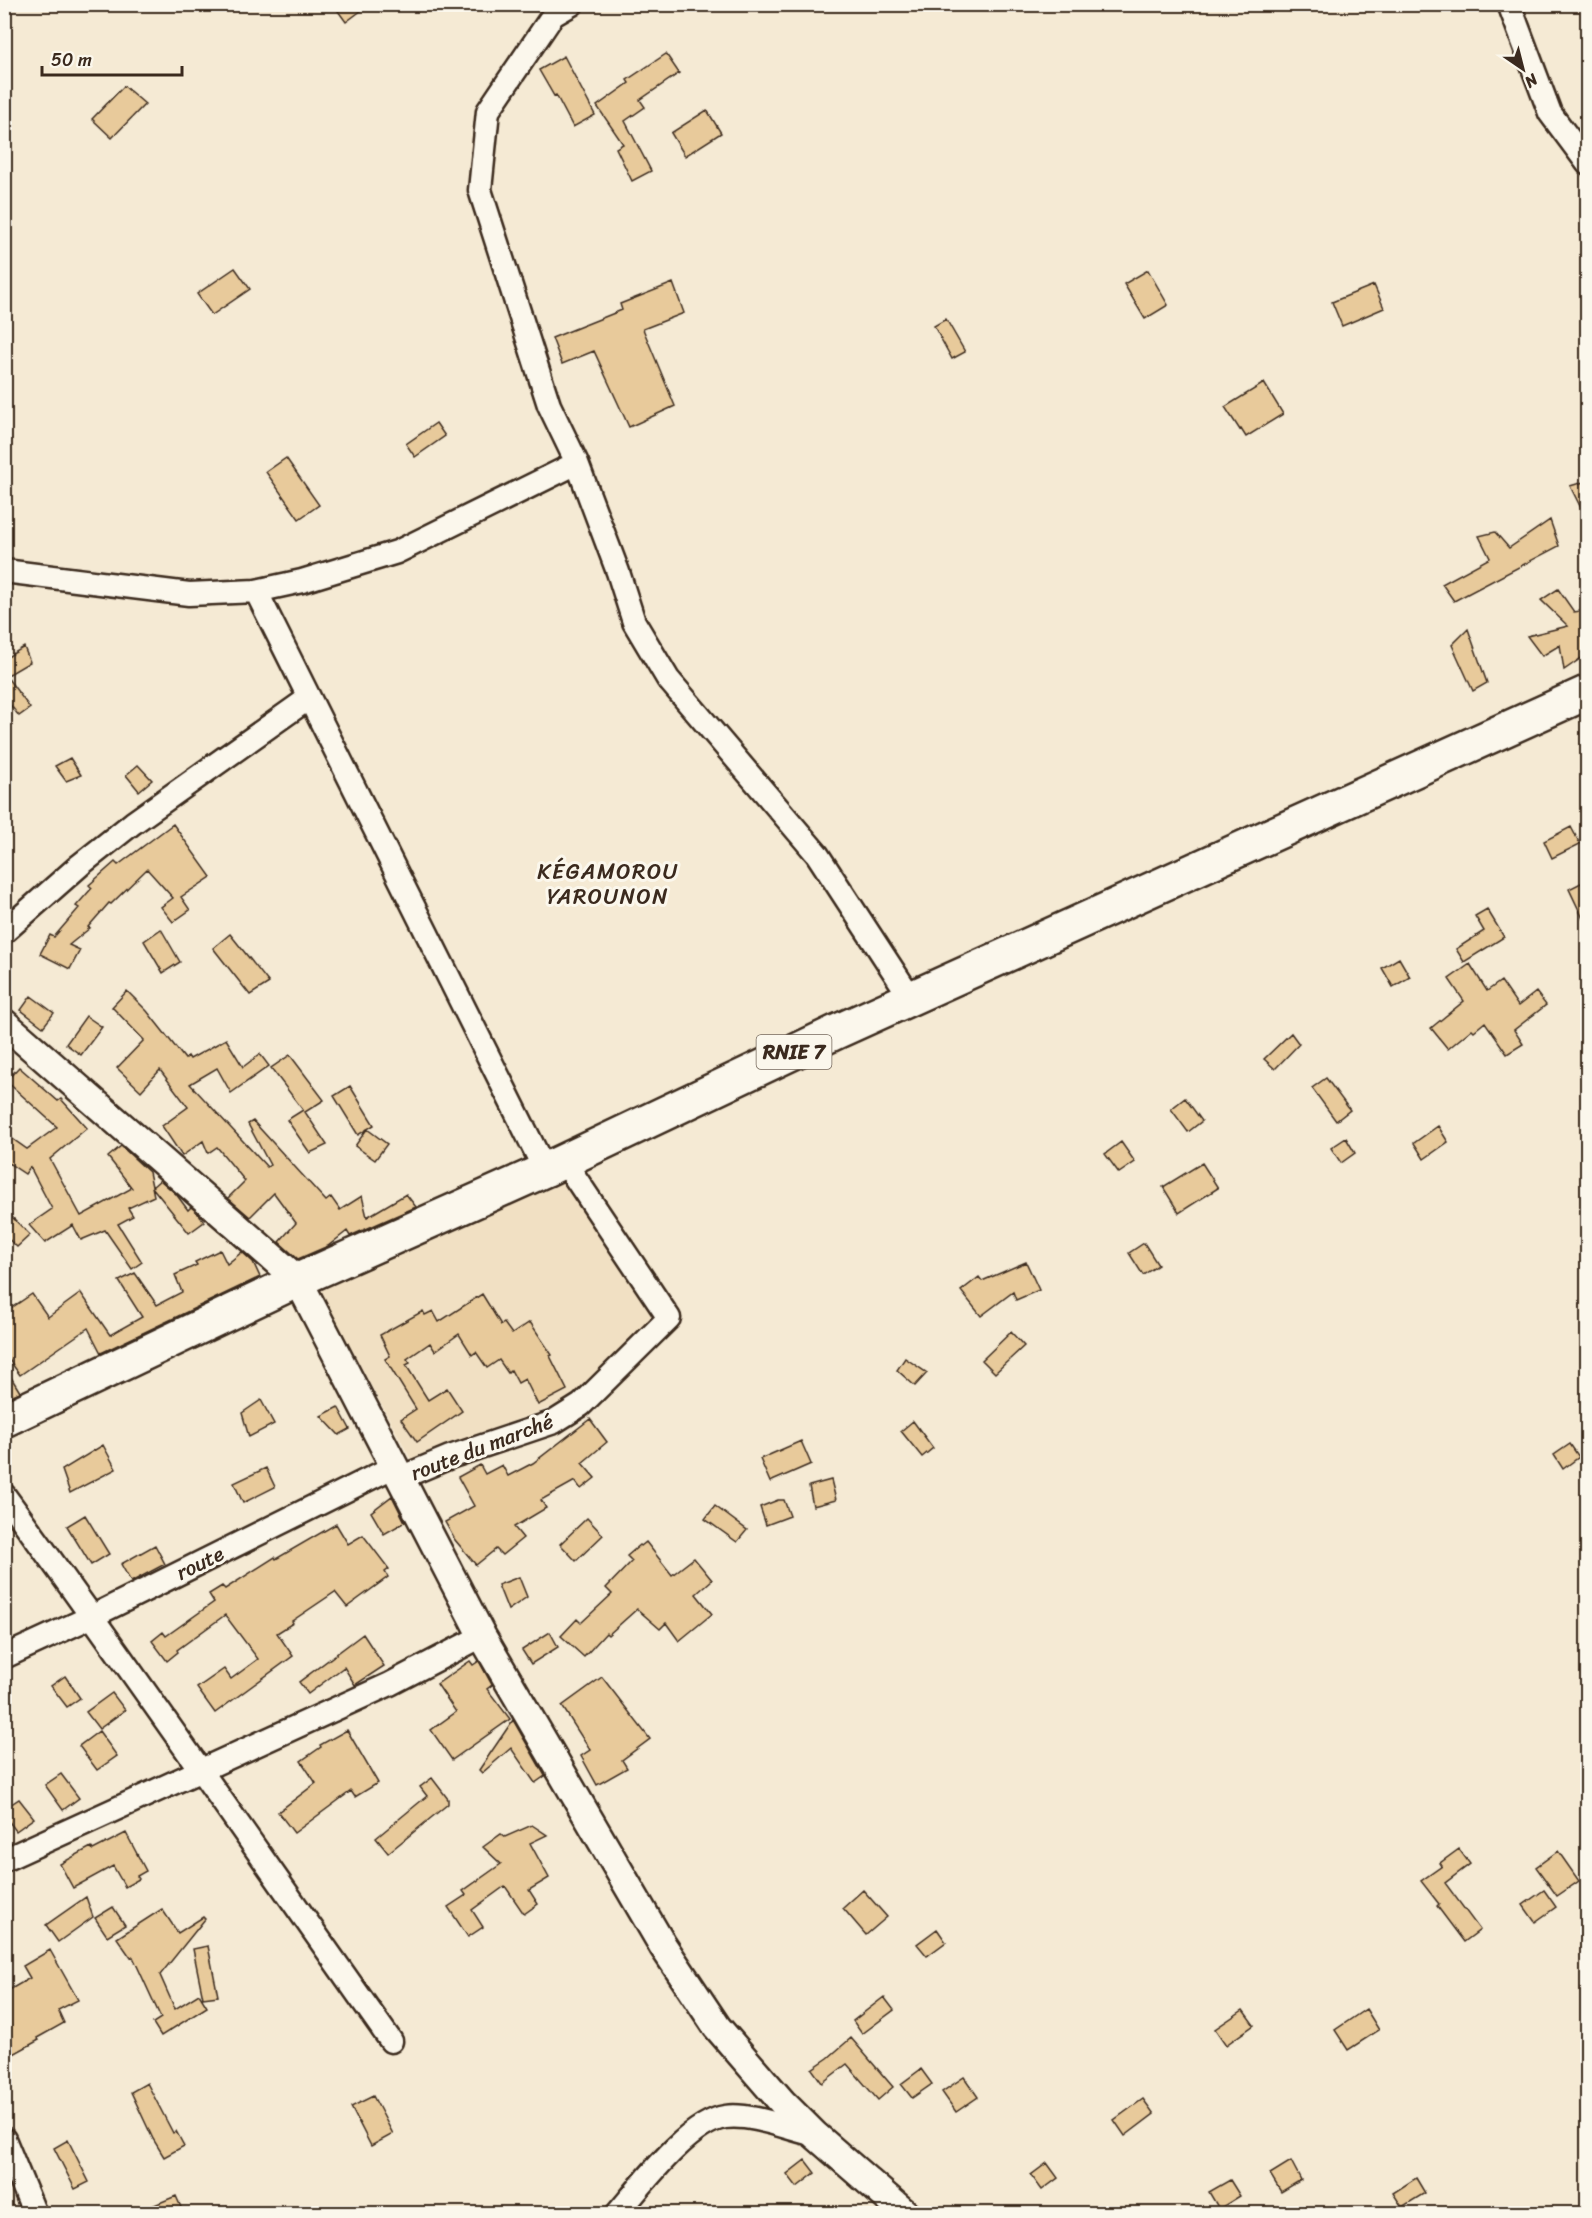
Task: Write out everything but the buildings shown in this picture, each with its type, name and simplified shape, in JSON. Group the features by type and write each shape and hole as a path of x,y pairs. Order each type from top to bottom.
{"main road":[{"name":"RNIE 7","path":"4,1420 298,1281 554,1165 911,998 1587,692"}],"street":[{"path":"572,4 553,15 488,111 480,190 549,405 577,463 618,572 634,622 668,679 817,854 911,998"},
{"path":"1509,4 1550,113 1587,164"},
{"path":"4,571 189,594 256,591 302,581 397,552 577,463"},
{"path":"256,591 309,698 554,1165"},
{"path":"4,932 80,865 133,823 309,698"},
{"path":"4,1023 298,1281 482,1636 663,1946 717,2027 782,2102 815,2135 906,2214"},
{"name":"route du marché","path":"398,1472 554,1422 581,1405 669,1318 554,1165"},
{"name":"route","path":"4,1658 398,1472"},
{"path":"4,1495 93,1616 199,1771 391,2041"},
{"path":"4,1860 390,1684 482,1636"},
{"path":"617,2214 654,2170 703,2125 725,2117 749,2117 815,2135"},
{"path":"4,2139 35,2214"}],"shaded area":[{"path":"562,1175 653,1317 580,1390 557,1405 411,1459 316,1284"}],"district":[{"name":"KÉGAMOROU YAROUNON","path":"608,884"}]}
